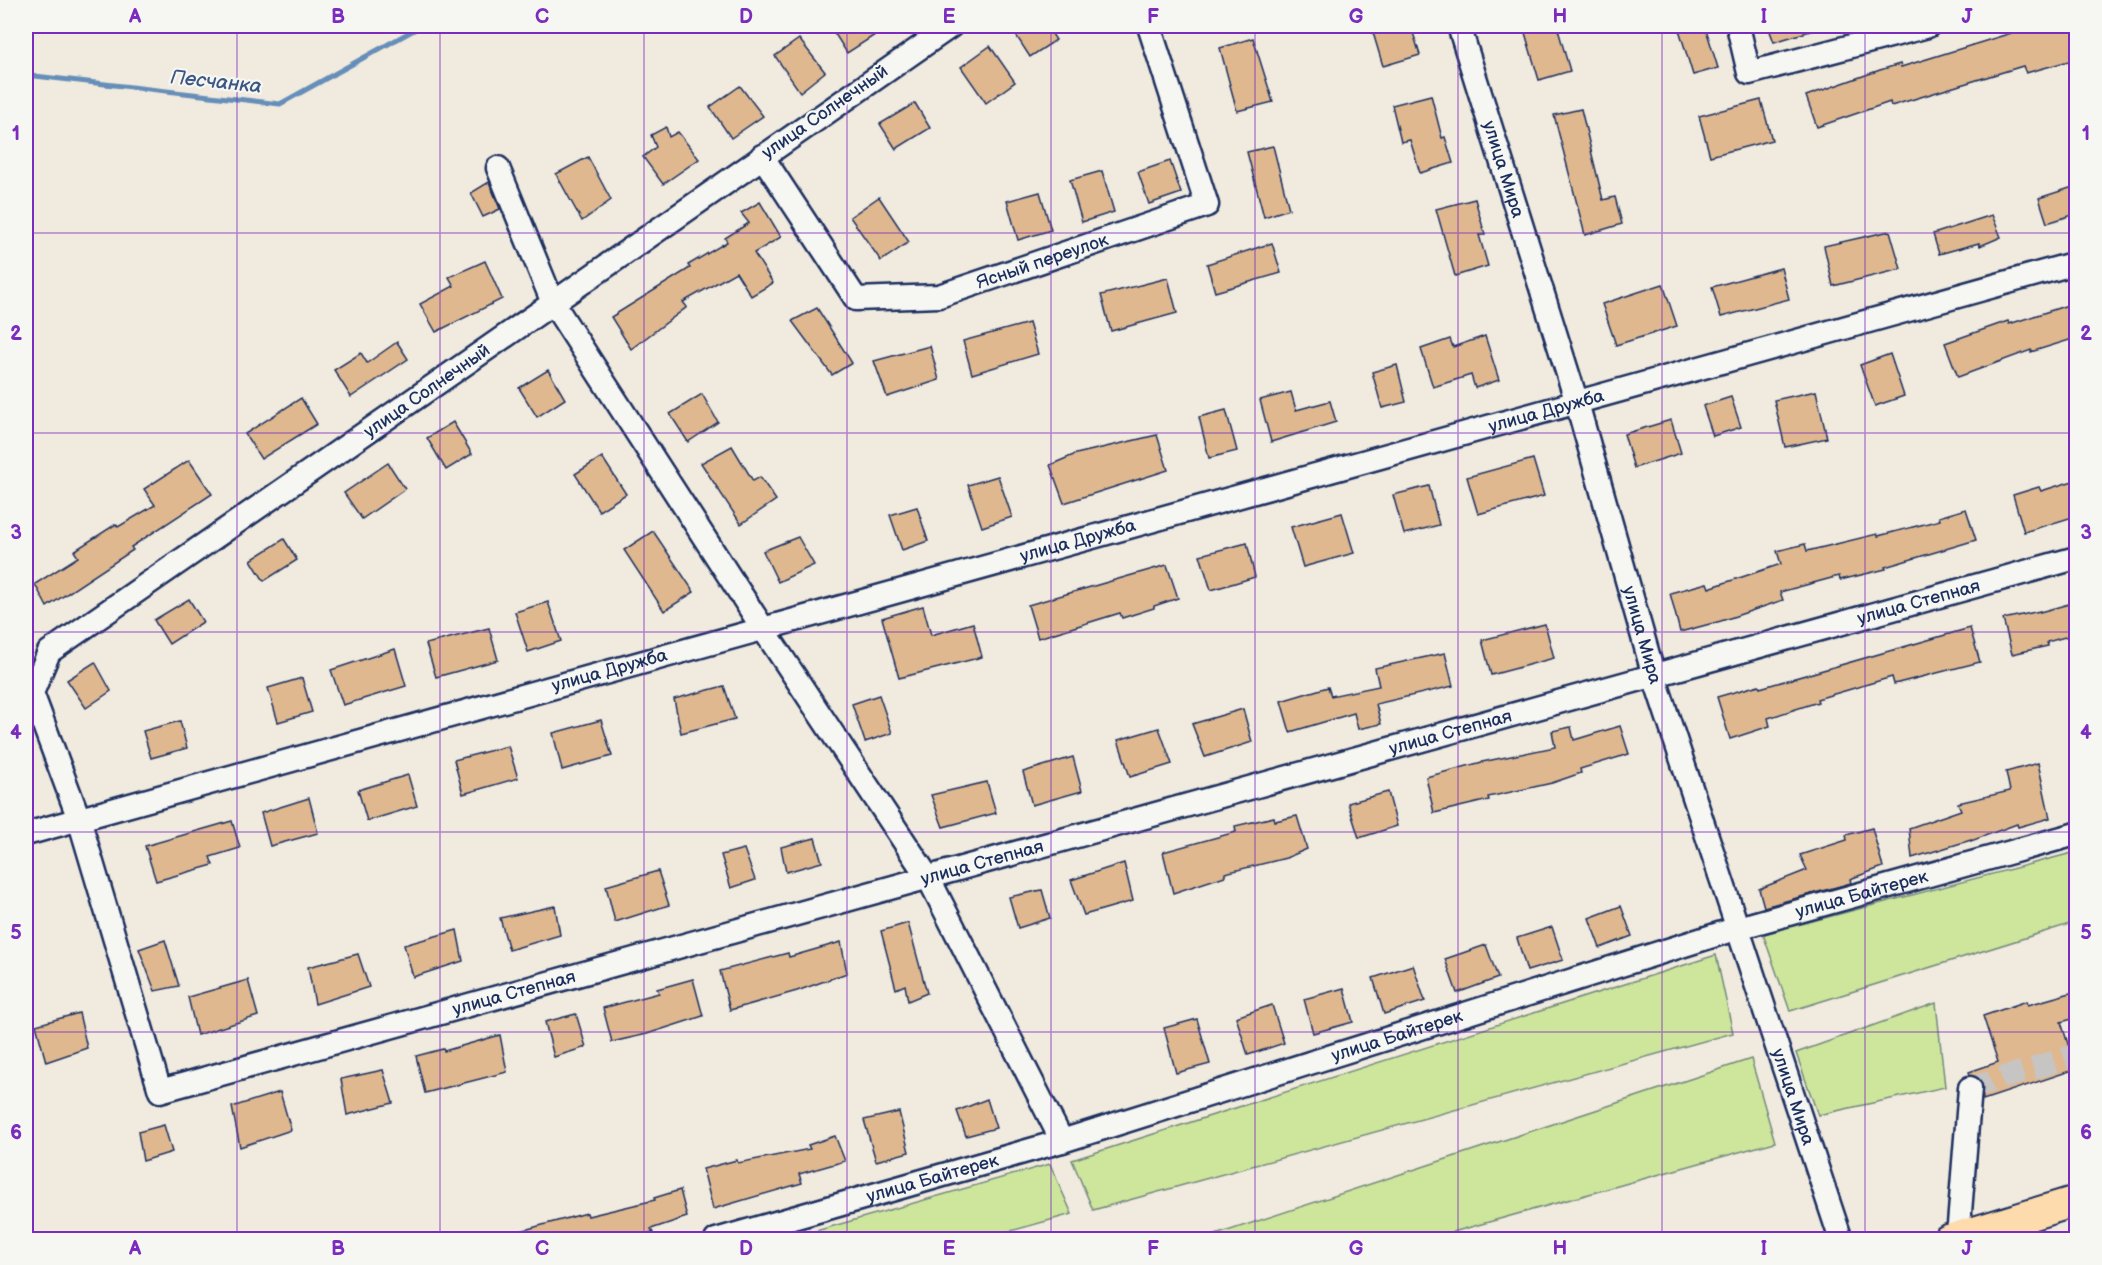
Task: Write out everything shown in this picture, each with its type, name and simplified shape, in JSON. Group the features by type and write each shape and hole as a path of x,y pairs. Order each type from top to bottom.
{"main road":[{"path":"1953,1238 2076,1201"}],"street":[{"name":"улица Солнечный","path":"79,819 32,693 49,652 951,26"},
{"name":"Ясный переулок","path":"762,156 856,299 939,296 1207,205 1149,26"},
{"name":"улица Мира","path":"1459,26 1577,403 1654,676 1841,1239"},
{"path":"1738,26 1749,73 1928,26"},
{"path":"498,168 553,303 762,627 929,879 1062,1141"},
{"name":"улица Дружба","path":"26,834 762,627 2076,263"},
{"name":"улица Степная","path":"79,819 160,1091 929,879 2076,558"},
{"name":"улица Байтерек","path":"716,1239 1062,1141 1738,928 2076,834"},
{"path":"1953,1238 1970,1088"}],"green space":[{"path":"2076,852 2076,922 1790,1011 1763,934"},
{"path":"1716,955 1733,1033 1093,1210 1072,1160"},
{"path":"1936,1003 1945,1087 1818,1115 1796,1053"},
{"path":"1751,1059 1775,1142 1428,1239 1203,1239"},
{"path":"1050,1164 1072,1214 982,1239 788,1239"}],"building":[{"path":"830,26 889,26 847,53"},
{"path":"1010,26 1047,26 1056,40 1030,57"},
{"path":"1371,26 1411,26 1420,55 1383,66"},
{"path":"1523,26 1557,26 1570,71 1539,80"},
{"path":"1678,26 1705,26 1718,68 1693,75"},
{"path":"1768,26 1816,26 1817,29 1774,42"},
{"path":"2034,26 2076,26 2076,59 2026,73 2023,66 1891,106 1890,102 1817,127 1806,96 1880,70 1900,64 1901,67"},
{"path":"1253,38 1273,102 1237,111 1220,48"},
{"path":"799,39 825,72 800,92 775,56"},
{"path":"990,46 1015,82 986,103 961,67"},
{"path":"740,86 763,116 731,138 710,107"},
{"path":"1431,95 1442,138 1445,137 1453,163 1420,173 1410,140 1401,142 1392,105"},
{"path":"1761,100 1772,140 1710,156 1699,116"},
{"path":"915,103 930,128 896,149 880,124"},
{"path":"1581,109 1603,200 1615,197 1622,224 1585,235 1554,115"},
{"path":"666,127 669,137 678,132 699,159 663,184 643,157 656,147 651,135"},
{"path":"1273,146 1289,209 1264,217 1247,152"},
{"path":"588,157 611,200 582,221 556,174"},
{"path":"1170,161 1181,193 1149,204 1138,172"},
{"path":"1102,171 1114,212 1082,222 1070,180"},
{"path":"489,182 500,209 483,217 471,193"},
{"path":"2076,186 2076,214 2047,223 2039,198"},
{"path":"1040,192 1051,230 1018,240 1007,201"},
{"path":"879,197 909,242 881,261 850,217"},
{"path":"1475,199 1485,235 1479,235 1488,266 1455,276 1436,209"},
{"path":"760,202 781,237 754,253 773,283 751,296 736,272 683,302 687,307 631,349 611,317 690,268 688,265 727,242 725,238 749,223 741,213"},
{"path":"1992,215 2001,237 1980,246 1979,243 1939,254 1933,234"},
{"path":"1890,231 1901,269 1833,286 1824,246"},
{"path":"1272,243 1281,273 1215,292 1207,264"},
{"path":"485,261 502,299 436,332 420,304 454,286 449,277"},
{"path":"1781,268 1789,299 1721,317 1712,287"},
{"path":"1168,278 1177,313 1111,331 1101,295"},
{"path":"1663,284 1677,326 1616,345 1602,304"},
{"path":"2068,305 2076,338 2031,352 2031,350 1958,377 1945,343 2008,321 2009,324"},
{"path":"817,308 852,363 832,375 792,321"},
{"path":"1029,323 1038,354 972,374 963,341"},
{"path":"1485,336 1499,380 1475,388 1471,375 1433,387 1421,349 1450,339 1453,347"},
{"path":"397,342 408,359 351,397 334,370 361,353 367,363"},
{"path":"930,346 939,380 887,397 874,361"},
{"path":"1890,354 1904,396 1875,406 1860,365"},
{"path":"1397,365 1406,402 1382,408 1372,372"},
{"path":"548,370 565,399 537,417 519,388"},
{"path":"1816,391 1827,438 1785,447 1774,400"},
{"path":"1291,392 1296,410 1330,401 1336,422 1271,442 1260,400"},
{"path":"702,394 718,422 688,442 670,414"},
{"path":"1731,397 1741,427 1713,436 1703,406"},
{"path":"301,398 317,424 261,459 245,434"},
{"path":"1226,410 1237,451 1209,458 1199,417"},
{"path":"1671,420 1681,453 1634,468 1624,434"},
{"path":"453,422 472,454 446,470 427,438"},
{"path":"1157,435 1168,470 1064,503 1050,465 1076,454"},
{"path":"732,446 753,481 760,477 776,500 741,524 701,463"},
{"path":"602,457 626,494 599,511 575,474"},
{"path":"1533,459 1544,496 1478,514 1467,477"},
{"path":"189,460 212,494 131,547 133,550 47,607 35,584 78,557 74,551 116,524 118,527 155,505 144,489"},
{"path":"388,463 405,489 362,519 344,493"},
{"path":"998,476 1012,517 982,527 968,485"},
{"path":"2076,480 2076,516 2024,532 2013,495 2039,487 2041,491"},
{"path":"1429,486 1439,525 1404,534 1393,495"},
{"path":"917,507 928,541 902,550 890,515"},
{"path":"1966,509 1976,540 1885,567 1886,569 1840,580 1839,576 1780,592 1783,600 1680,632 1670,593 1707,583 1709,588 1781,564 1777,551 1805,544 1807,551 1877,534 1878,536 1940,520 1939,517"},
{"path":"1342,513 1354,553 1303,567 1291,527"},
{"path":"653,531 694,592 664,611 624,550"},
{"path":"798,537 814,565 778,582 763,551"},
{"path":"284,539 297,560 264,581 251,560"},
{"path":"1247,543 1255,577 1211,590 1200,555"},
{"path":"1167,565 1178,598 1122,618 1120,613 1038,638 1028,605"},
{"path":"189,599 203,622 169,644 154,620"},
{"path":"548,602 561,641 528,652 515,612"},
{"path":"2076,602 2076,634 2047,642 2048,646 2012,654 2003,619"},
{"path":"923,606 931,635 973,623 982,657 899,678 882,618"},
{"path":"1545,624 1554,658 1491,675 1482,640"},
{"path":"489,628 498,660 436,677 426,644"},
{"path":"1970,628 1980,662 1894,684 1892,677 1817,699 1818,702 1768,718 1770,726 1730,739 1717,697 1759,685 1760,688"},
{"path":"395,649 406,686 343,705 331,670"},
{"path":"1445,653 1453,686 1376,704 1381,724 1358,729 1354,713 1290,732 1281,701 1328,687 1331,696 1379,686 1375,668"},
{"path":"95,662 111,691 86,708 67,680"},
{"path":"302,678 312,712 278,722 268,688"},
{"path":"724,686 735,719 681,733 674,699"},
{"path":"879,695 892,733 865,742 852,704"},
{"path":"1243,709 1252,742 1205,757 1192,724"},
{"path":"601,720 612,756 562,770 553,733"},
{"path":"180,721 187,748 151,758 143,731"},
{"path":"1620,726 1629,754 1580,769 1581,773 1552,783 1488,797 1489,800 1434,813 1426,777 1482,762 1555,747 1552,731 1571,727 1574,740"},
{"path":"1159,728 1172,764 1130,777 1118,740"},
{"path":"508,746 518,778 463,794 454,760"},
{"path":"1073,757 1082,791 1032,805 1023,772"},
{"path":"2038,763 2050,818 2018,827 2017,824 1971,841 1912,858 1909,828 1961,810 1958,803 2010,791 2006,772"},
{"path":"408,775 417,806 367,821 358,790"},
{"path":"987,782 996,813 943,827 931,795"},
{"path":"1388,792 1397,826 1359,838 1348,803"},
{"path":"309,798 318,833 270,846 261,813"},
{"path":"1297,816 1307,849 1286,858 1225,873 1225,876 1173,893 1163,852 1236,832 1235,826 1274,817 1275,821"},
{"path":"232,821 240,848 210,857 213,865 156,881 145,846"},
{"path":"1872,828 1883,867 1850,879 1851,883 1764,907 1759,889 1807,870 1800,855 1847,840 1846,835"},
{"path":"815,838 822,862 786,872 781,847"},
{"path":"744,849 755,880 731,888 721,855"},
{"path":"1124,863 1133,901 1084,915 1071,880"},
{"path":"658,871 669,905 615,922 606,886"},
{"path":"1042,890 1050,918 1018,928 1009,897"},
{"path":"555,906 560,935 509,950 500,918"},
{"path":"1621,906 1632,936 1600,948 1589,918"},
{"path":"908,923 927,993 908,1001 905,985 896,989 881,931"},
{"path":"1552,927 1563,960 1527,971 1517,938"},
{"path":"457,930 463,961 413,977 404,945"},
{"path":"165,940 179,986 155,991 139,949"},
{"path":"841,942 847,973 797,991 730,1010 720,971 788,953 789,957"},
{"path":"1486,945 1498,978 1457,993 1445,959"},
{"path":"358,954 369,987 315,1004 308,967"},
{"path":"1413,965 1425,1001 1384,1014 1373,978"},
{"path":"693,979 703,1016 647,1034 612,1042 603,1008 659,993 657,989"},
{"path":"248,980 258,1016 197,1035 188,997"},
{"path":"1344,988 1353,1022 1313,1033 1304,999"},
{"path":"2074,992 2076,1018 2061,1022 2076,1069 1983,1100 1982,1082 1969,1072 1998,1062 1983,1016 2027,1001 2028,1005"},
{"path":"1272,1005 1284,1043 1248,1055 1236,1017"},
{"path":"79,1013 87,1048 46,1062 36,1025"},
{"path":"576,1014 586,1047 554,1057 545,1022"},
{"path":"1197,1019 1210,1064 1176,1073 1164,1028"},
{"path":"500,1035 507,1072 425,1093 416,1056 443,1049 444,1051"},
{"path":"383,1070 393,1103 347,1115 341,1079"},
{"path":"280,1092 291,1130 240,1147 232,1107"},
{"path":"987,1099 996,1128 966,1136 957,1111"},
{"path":"899,1112 909,1152 876,1161 864,1120"},
{"path":"164,1125 172,1152 143,1161 138,1132"},
{"path":"835,1136 845,1161 799,1174 802,1183 713,1209 703,1169 737,1160 738,1163 810,1149 808,1145"},
{"path":"680,1190 687,1217 651,1229 653,1233 629,1239 510,1239 509,1234 587,1213 588,1216 655,1200 654,1198"}],"waterway":[{"name":"Песчанка","path":"26,75 280,104 421,26"}],"tunnel":[{"path":"1970,1088 2076,1055"}]}
